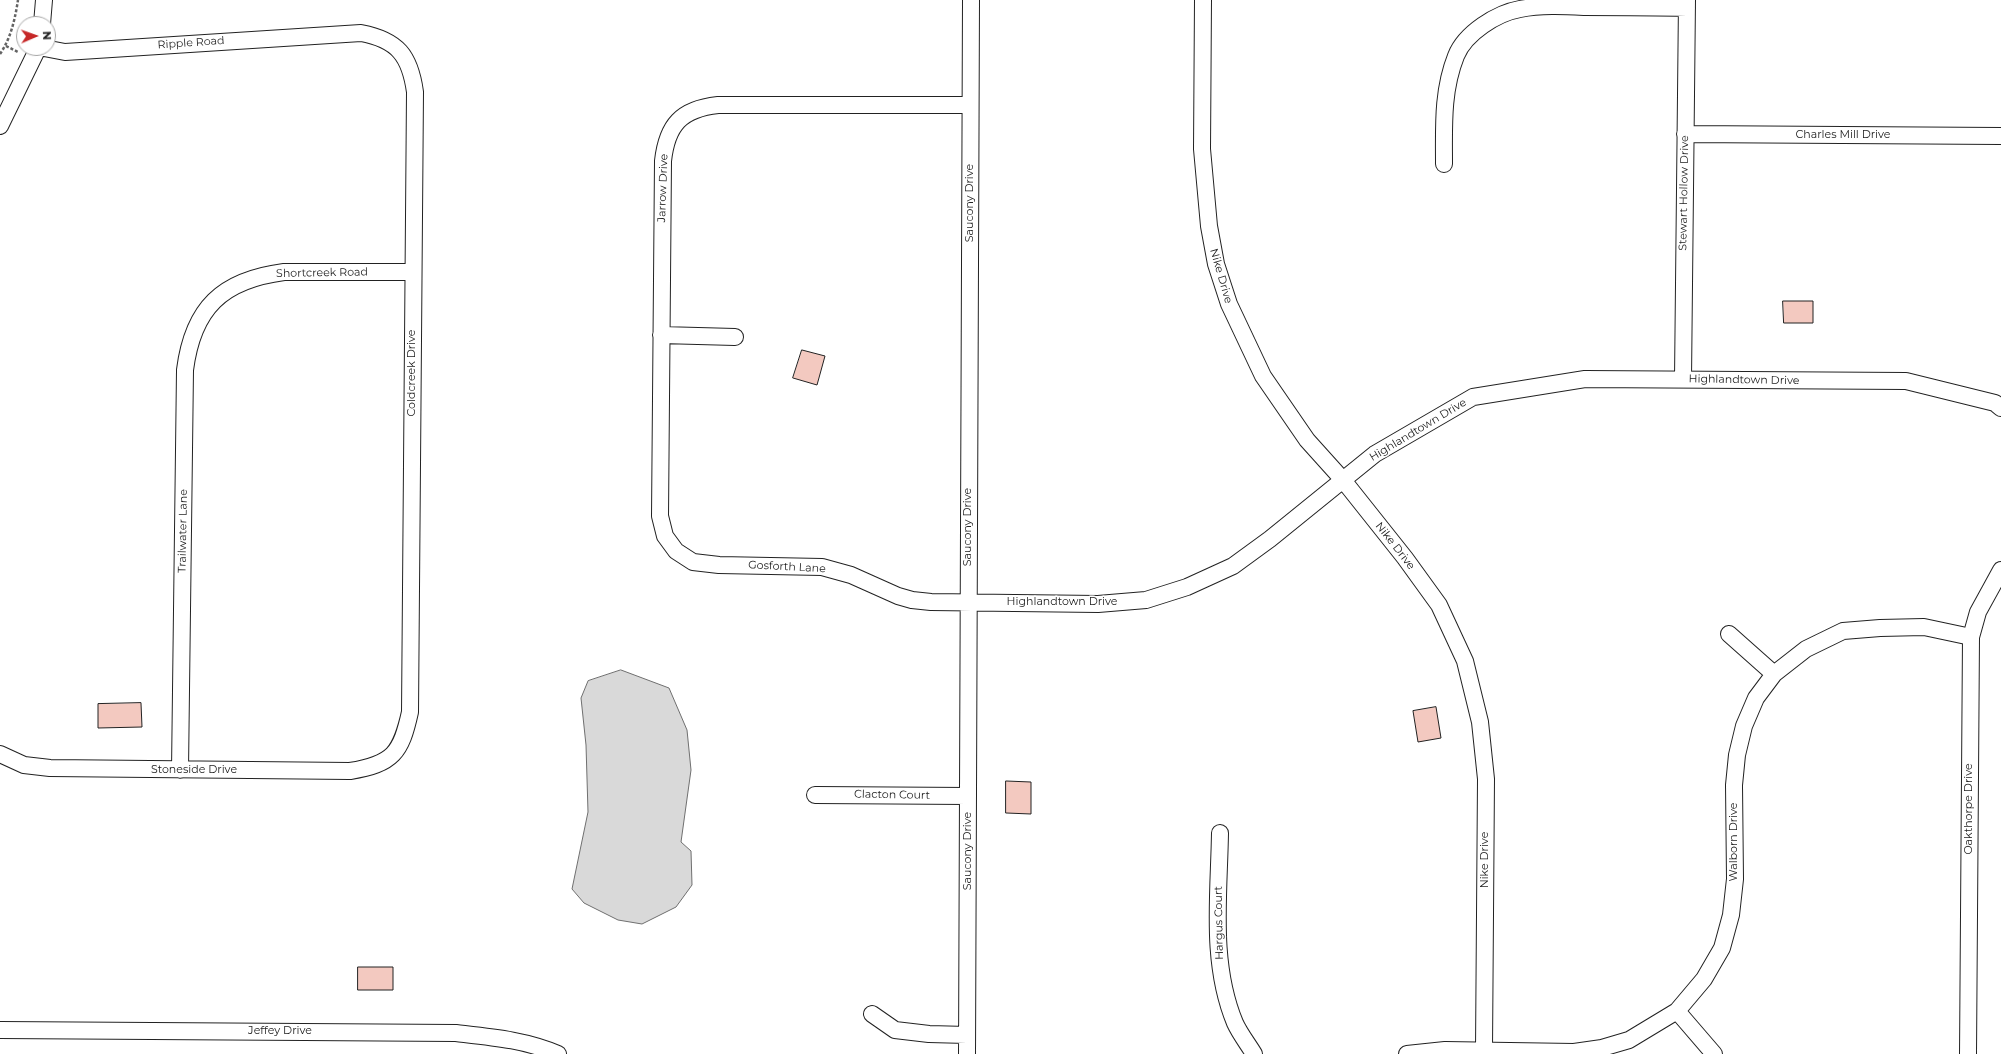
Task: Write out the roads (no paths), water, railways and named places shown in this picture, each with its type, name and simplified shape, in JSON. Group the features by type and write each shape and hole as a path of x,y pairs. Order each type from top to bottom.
{"street":[{"path":"43,16 44,0"},
{"name":"Saucony Drive","path":"967,1054 970,0"},
{"name":"Nike Drive","path":"1202,0 1202,149 1209,226 1216,264 1229,304 1263,376 1307,440 1343,480 1405,558 1439,605 1465,661 1480,722 1486,779 1484,1049"},
{"path":"1444,164 1444,104 1448,79 1456,54 1473,33 1494,18 1519,9 1544,6 1687,4"},
{"name":"Stewart Hollow Drive","path":"1683,379 1687,4"},
{"name":"Coldcreek Drive","path":"339,34 361,33 378,36 396,46 406,57 412,74 415,92 410,712 405,738 399,749 388,758"},
{"name":"Ripple Road","path":"56,50 65,52 339,34"},
{"path":"0,126 34,56"},
{"name":"Jarrow Drive","path":"676,551 665,536 660,516 661,335 663,161 665,142 680,118 703,107 718,105 970,105"},
{"name":"Charles Mill Drive","path":"1686,134 2001,136"},
{"name":"Shortcreek Road","path":"214,300 230,288 247,279 265,274 299,272 413,272"},
{"name":"Trailwater Lane","path":"180,770 185,370 192,332 202,314 214,300"},
{"path":"661,335 735,337"},
{"name":"Highlandtown Drive","path":"968,602 1098,604 1146,600 1188,587 1233,566 1270,539 1375,454 1473,397 1585,379 1906,381 1995,403 2001,408"},
{"name":"Gosforth Lane","path":"676,551 693,562 706,564 822,567 851,575 898,596 912,600 968,602"},
{"name":"Oakthorpe Drive","path":"1968,1054 1971,637 1978,612 2001,570"},
{"name":"Walborn Drive","path":"1484,1049 1574,1052 1602,1048 1629,1040 1677,1011 1704,979 1722,948 1732,916 1735,879 1734,785 1737,755 1744,726 1756,698 1774,674 1806,650 1843,631 1924,627 1971,637"},
{"path":"1729,634 1774,674"},
{"name":"Stoneside Drive","path":"0,754 24,765 50,768 180,770 350,771 370,768 388,758"},
{"name":"Clacton Court","path":"815,795 968,796"},
{"name":"Hargus Court","path":"1220,833 1218,952 1224,990 1236,1024 1254,1054"},
{"path":"1677,1011 1714,1054"},
{"path":"872,1014 895,1030 929,1034 967,1035"},
{"name":"Jeffey Drive","path":"0,1030 456,1033 501,1038 542,1047 558,1054"},
{"path":"1407,1054 1444,1050 1484,1049"}]}
